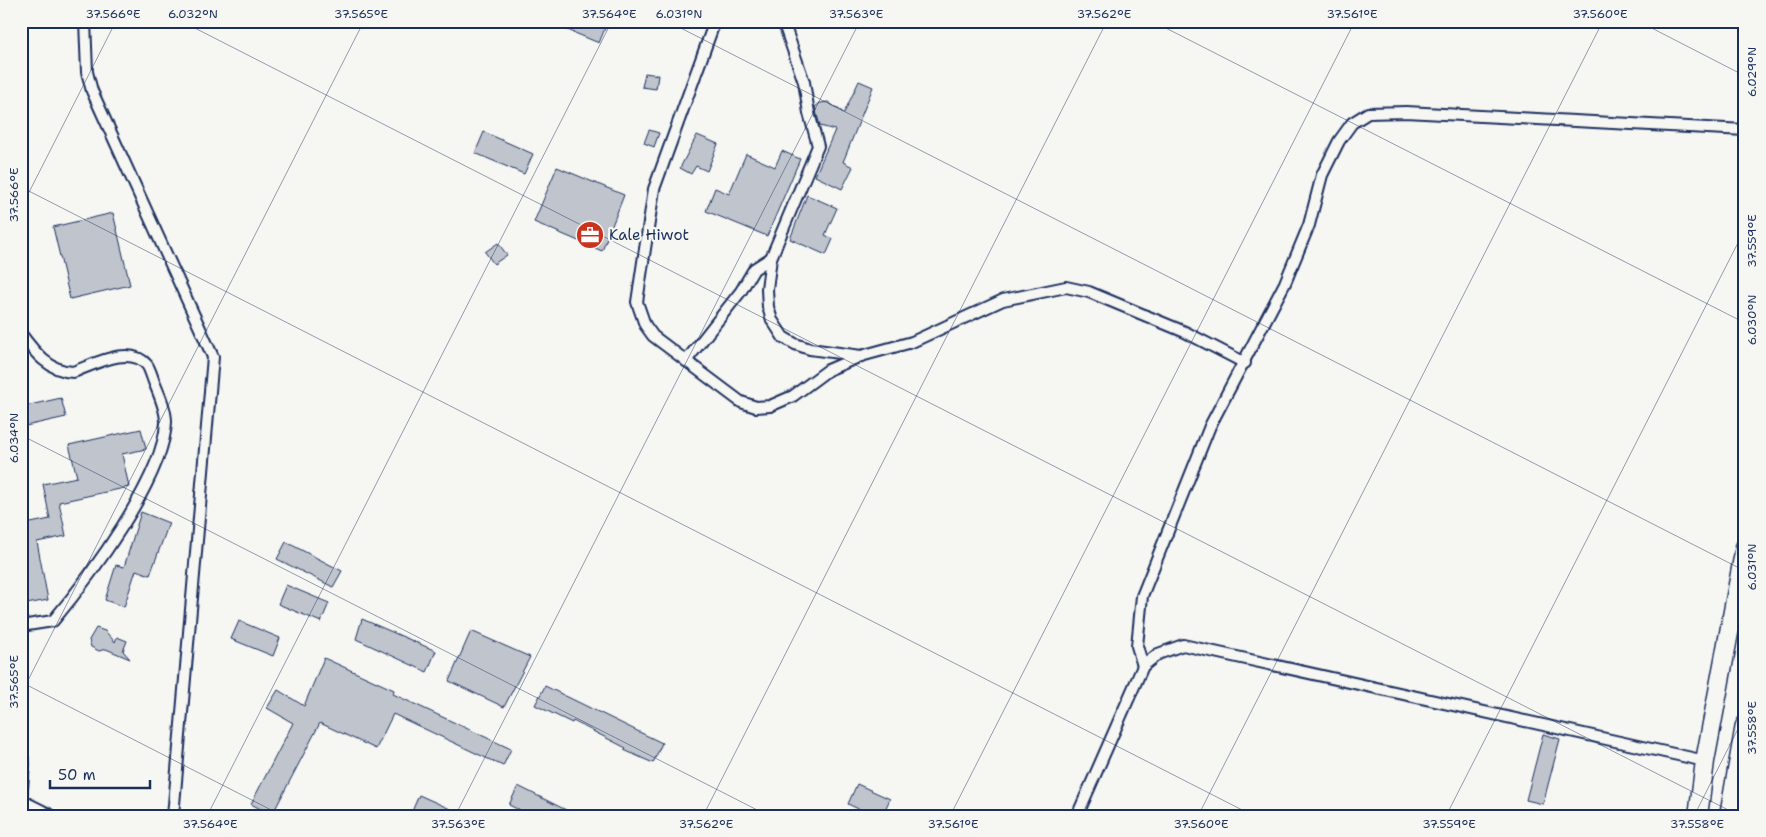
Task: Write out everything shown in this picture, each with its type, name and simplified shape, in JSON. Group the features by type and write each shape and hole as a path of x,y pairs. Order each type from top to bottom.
{"highway":[{"path":"1698,816 1706,761 1745,547"},
{"path":"1729,816 1745,725"}],"main road":[{"path":"21,803 47,816"}],"street":[{"path":"85,21 87,72 92,91 213,357 173,816"},
{"path":"715,21 654,189 637,302 645,325 654,336 741,402 756,407 770,406 793,396 828,370 861,356 912,342 1003,300 1066,286 1089,292 1185,332 1245,363"},
{"path":"783,21 804,82 809,113 818,146 771,258 767,289 768,307 772,320 783,337 810,349 861,356"},
{"path":"1143,666 1137,646 1142,596 1210,426 1245,363 1285,283 1308,224 1322,174 1339,141 1352,123 1368,113 1406,112 1745,130"},
{"path":"686,361 741,291 754,269 771,258"},
{"path":"21,334 51,367 64,371 73,372 128,355 138,357 148,366 161,400 166,421 152,472 122,526 53,621 21,626"},
{"path":"1077,816 1143,666 1158,654 1183,645 1706,761"},
{"path":"21,752 24,763 21,803"}],"building":[{"path":"546,21 608,21 599,43"},
{"path":"645,73 658,75 656,89 642,87"},
{"path":"859,81 873,87 843,162 853,167 842,189 815,176 835,130 820,126 815,107 820,103 828,102 844,113"},
{"path":"649,130 659,133 654,147 644,143"},
{"path":"484,132 533,154 524,174 475,153"},
{"path":"697,135 718,144 707,171 696,166 691,174 680,168"},
{"path":"782,151 800,159 767,236 706,211 715,188 729,194 746,154 775,167"},
{"path":"557,167 624,195 602,251 534,222"},
{"path":"807,195 837,208 825,235 833,239 826,255 790,239"},
{"path":"113,213 130,285 70,299 53,227"},
{"path":"498,243 507,255 494,264 485,252"},
{"path":"61,398 66,417 21,427 21,407"},
{"path":"141,429 146,449 122,454 129,487 59,502 66,536 37,542 48,600 21,605 21,586 26,585 21,558 21,525 50,519 43,484 77,477 69,445"},
{"path":"141,512 169,523 150,575 136,570 124,607 105,600 116,565 124,567"},
{"path":"286,542 342,571 333,587 277,559"},
{"path":"286,585 329,603 321,622 278,604"},
{"path":"362,619 436,651 427,672 356,639"},
{"path":"239,621 280,638 273,656 231,639"},
{"path":"96,628 105,631 115,642 117,637 127,641 123,651 130,659 106,649 99,651 91,647 89,640"},
{"path":"471,631 530,657 504,707 449,681"},
{"path":"324,658 394,690 393,694 511,749 503,766 393,714 376,749 320,723 272,815 251,804 293,723 267,708 278,690 304,706"},
{"path":"545,686 662,743 653,763 624,750 626,748 573,721 572,723 535,705"},
{"path":"1543,734 1560,739 1543,804 1526,800"},
{"path":"857,784 890,799 882,816 873,816 848,804"},
{"path":"518,786 578,816 531,816 509,805"},
{"path":"419,795 466,816 410,816"}],"place":[{"name":"Kale Hiwot","path":"590,235"}]}
